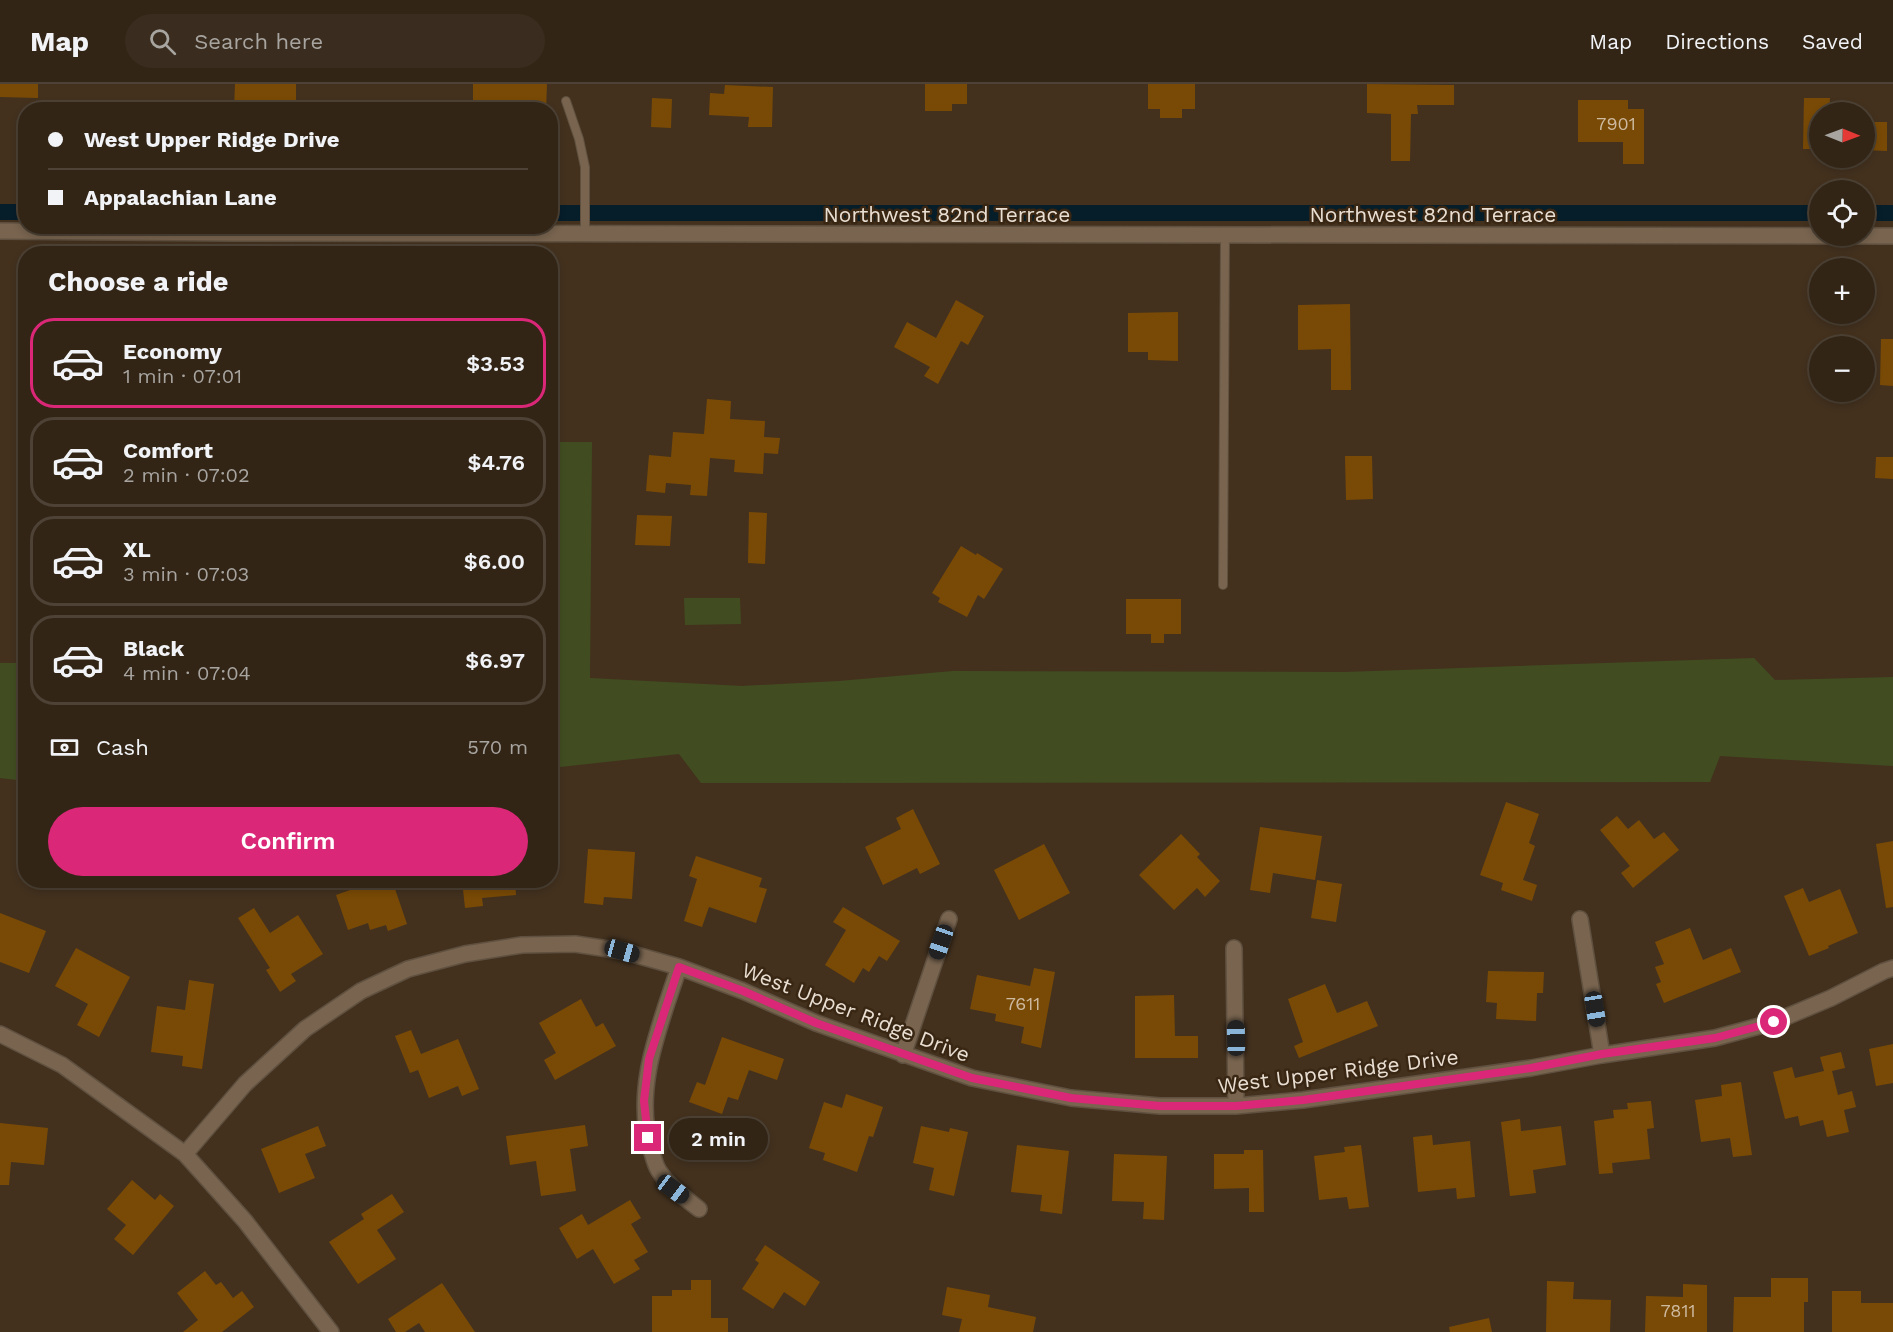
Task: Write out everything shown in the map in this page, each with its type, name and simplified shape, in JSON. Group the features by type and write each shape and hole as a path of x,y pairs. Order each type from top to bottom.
{"street":[{"name":"Northwest 82nd Terrace","path":"0,231 18,231"},
{"name":"Northwest 82nd Terrace","path":"558,234 1893,236"},
{"path":"903,1055 949,919"},
{"path":"1580,919 1602,1054"},
{"name":"West Upper Ridge Drive","path":"186,1154 245,1084 305,1029 361,991 408,969 465,954 522,945 575,944 622,951 679,967 743,991 816,1023 972,1078 1071,1098 1160,1106 1236,1106 1303,1100 1531,1068 1602,1054 1715,1038 1774,1022 1893,968"},
{"path":"1234,948 1236,1106"},
{"path":"679,967 649,1059 644,1101 648,1138 657,1169 673,1189 699,1209"},
{"path":"0,1034 62,1065 186,1154 245,1221 331,1332"}],"lane":[{"path":"566,101 579,139 585,167 585,234"},
{"path":"1223,585 1225,235"}],"green space":[{"path":"558,442 592,442 590,678 742,686 839,681 953,671 1345,672 1754,658 1775,680 1893,677 1893,766 1720,756 1710,782 701,783 679,754 558,767"},
{"path":"684,598 740,598 741,624 685,625"},
{"path":"0,663 18,663 18,780 0,778"}],"building":[{"path":"0,84 38,84 38,98 0,97"},
{"path":"235,84 296,84 296,102 234,102"},
{"path":"473,84 547,84 546,102 473,102"},
{"path":"925,84 967,84 967,104 952,104 952,111 925,111"},
{"path":"1148,84 1195,84 1195,109 1182,109 1182,118 1160,118 1160,109 1148,109"},
{"path":"1367,84 1454,85 1454,105 1417,105 1418,114 1411,114 1410,161 1391,161 1391,114 1367,113"},
{"path":"725,85 773,87 772,127 748,127 749,117 709,115 710,93 724,94"},
{"path":"652,98 672,99 671,128 651,127"},
{"path":"1804,98 1830,98 1830,102 1809,102 1809,149 1803,149"},
{"path":"1578,100 1628,100 1628,109 1644,109 1644,164 1623,164 1623,142 1578,142"},
{"path":"1875,122 1887,122 1887,151 1875,150"},
{"path":"956,300 984,316 968,345 961,341 938,384 924,376 930,367 894,347 907,322 936,338"},
{"path":"1350,304 1351,390 1331,390 1331,349 1298,350 1298,305"},
{"path":"1178,312 1178,361 1148,360 1148,352 1128,352 1128,313"},
{"path":"1881,339 1893,339 1893,386 1880,385"},
{"path":"707,399 731,401 730,419 765,421 764,437 780,438 778,454 764,453 763,474 734,472 735,460 710,458 707,496 690,495 691,485 666,483 665,493 646,491 649,455 671,457 673,432 704,434"},
{"path":"1345,456 1372,456 1373,499 1346,500"},
{"path":"1876,457 1893,457 1893,479 1875,478"},
{"path":"749,512 767,513 765,564 748,563"},
{"path":"637,515 672,516 670,546 635,545"},
{"path":"961,546 1003,569 984,599 978,595 967,617 938,602 940,598 932,593"},
{"path":"1126,599 1181,599 1181,634 1164,634 1164,643 1151,643 1151,634 1126,634"},
{"path":"1506,802 1539,814 1529,843 1535,846 1523,880 1537,885 1532,901 1501,890 1503,883 1480,875"},
{"path":"913,809 940,864 920,874 917,868 883,885 865,847 901,829 896,818"},
{"path":"1617,816 1628,829 1639,820 1654,839 1664,832 1679,850 1633,888 1621,873 1630,866 1600,830"},
{"path":"1260,827 1322,836 1315,880 1273,873 1270,893 1250,890"},
{"path":"1181,834 1200,854 1197,857 1220,881 1205,897 1197,888 1174,910 1139,875"},
{"path":"1893,841 1893,907 1886,908 1876,844"},
{"path":"1044,844 1070,893 1019,920 994,870"},
{"path":"588,849 635,852 632,899 604,897 603,905 584,903"},
{"path":"696,856 762,878 759,887 767,889 756,923 709,907 702,927 684,921 697,879 689,876"},
{"path":"1317,880 1342,884 1336,922 1311,918"},
{"path":"356,888 395,888 407,924 388,931 386,925 370,930 368,923 348,930 336,895"},
{"path":"463,888 516,888 516,895 482,898 483,906 465,908"},
{"path":"1803,888 1809,902 1840,889 1858,933 1809,956 1784,896"},
{"path":"843,907 900,941 887,961 879,956 869,972 863,968 854,983 825,965 846,930 833,922"},
{"path":"254,908 270,933 298,915 323,954 291,974 296,981 280,992 266,970 270,968 238,918"},
{"path":"0,913 46,931 29,973 0,962"},
{"path":"1690,928 1703,960 1731,948 1741,972 1664,1003 1656,984 1661,982 1655,967 1664,964 1655,942"},
{"path":"76,948 130,977 99,1037 77,1025 88,1004 55,986"},
{"path":"1034,968 1055,972 1041,1048 1021,1043 1024,1027 995,1021 996,1014 970,1009 977,975 1030,986"},
{"path":"1488,971 1544,972 1543,993 1537,993 1536,1021 1496,1019 1497,1003 1486,1002"},
{"path":"189,980 214,984 202,1069 182,1066 183,1056 151,1052 157,1006 185,1010"},
{"path":"1325,984 1337,1013 1367,1001 1378,1026 1299,1058 1294,1046 1303,1042 1288,999"},
{"path":"1174,995 1175,1036 1198,1036 1198,1058 1135,1058 1135,996"},
{"path":"581,999 596,1027 603,1023 616,1046 555,1080 544,1060 556,1053 539,1023"},
{"path":"411,1030 421,1054 458,1039 479,1089 462,1096 458,1086 429,1098 418,1070 410,1073 395,1036"},
{"path":"722,1037 784,1059 777,1080 749,1070 738,1100 728,1097 722,1114 689,1102 697,1082 705,1085"},
{"path":"1893,1044 1893,1083 1876,1086 1869,1049"},
{"path":"1841,1052 1845,1068 1832,1071 1838,1095 1852,1091 1856,1107 1844,1110 1849,1132 1827,1137 1823,1120 1800,1126 1798,1116 1785,1119 1773,1072 1792,1067 1795,1078 1824,1071 1820,1057"},
{"path":"1741,1082 1752,1155 1733,1157 1730,1138 1701,1142 1695,1100 1722,1096 1721,1085"},
{"path":"846,1094 883,1107 873,1137 869,1136 857,1172 823,1160 825,1153 809,1148 824,1102 842,1108"},
{"path":"1651,1101 1654,1128 1647,1129 1650,1159 1612,1163 1613,1173 1599,1174 1594,1121 1614,1118 1613,1110 1628,1109 1627,1103"},
{"path":"1520,1119 1521,1131 1561,1126 1566,1165 1533,1170 1536,1193 1510,1196 1501,1122"},
{"path":"0,1123 48,1128 44,1165 11,1162 9,1185 0,1185"},
{"path":"585,1125 588,1146 570,1149 576,1191 541,1196 536,1161 510,1165 506,1136"},
{"path":"318,1126 326,1146 305,1154 315,1178 279,1193 261,1149"},
{"path":"921,1126 949,1132 950,1128 968,1132 954,1196 929,1190 934,1168 913,1163"},
{"path":"1432,1135 1433,1145 1470,1141 1475,1197 1457,1199 1456,1188 1418,1192 1413,1137"},
{"path":"1017,1145 1069,1151 1062,1214 1040,1211 1042,1195 1011,1192"},
{"path":"1361,1145 1369,1207 1349,1209 1347,1197 1319,1200 1314,1156 1345,1152 1344,1147"},
{"path":"1244,1150 1263,1150 1264,1212 1249,1212 1249,1188 1214,1189 1214,1154 1244,1154"},
{"path":"1114,1154 1167,1156 1164,1220 1143,1219 1144,1202 1112,1201"},
{"path":"132,1180 155,1200 160,1194 174,1206 133,1255 114,1239 126,1225 107,1209"},
{"path":"392,1194 404,1212 377,1230 396,1259 358,1284 329,1242 364,1219 361,1214"},
{"path":"630,1200 641,1218 631,1224 648,1252 634,1260 640,1269 614,1284 593,1249 577,1259 559,1228 582,1214 588,1225"},
{"path":"765,1245 820,1282 805,1306 784,1292 773,1309 742,1289 759,1263 755,1260"},
{"path":"205,1271 216,1285 221,1282 233,1298 242,1291 254,1307 222,1332 183,1332 198,1320 177,1293"},
{"path":"1771,1278 1808,1278 1808,1302 1804,1302 1804,1332 1733,1332 1734,1297 1771,1297"},
{"path":"691,1280 711,1280 711,1318 728,1318 728,1332 652,1332 652,1296 672,1296 672,1290 691,1290"},
{"path":"1547,1281 1574,1282 1573,1299 1611,1300 1610,1332 1546,1332"},
{"path":"442,1283 475,1332 425,1332 419,1323 405,1332 396,1332 388,1319"},
{"path":"1683,1284 1707,1285 1707,1332 1645,1332 1646,1296 1683,1297"},
{"path":"947,1287 990,1295 988,1307 1036,1317 1033,1332 959,1332 962,1319 942,1315"},
{"path":"1832,1291 1861,1291 1861,1303 1893,1303 1893,1332 1832,1332"},
{"path":"1489,1318 1492,1332 1450,1332 1449,1327"}],"waterway":[{"path":"0,212 18,212"},
{"path":"558,213 1809,213"},
{"path":"1875,213 1893,213"}],"route":[{"path":"648,1138 644,1101 649,1059 679,967 743,991 816,1023 972,1078 1071,1098 1160,1106 1236,1106 1303,1100 1531,1068 1602,1054 1715,1038 1774,1022"}]}
